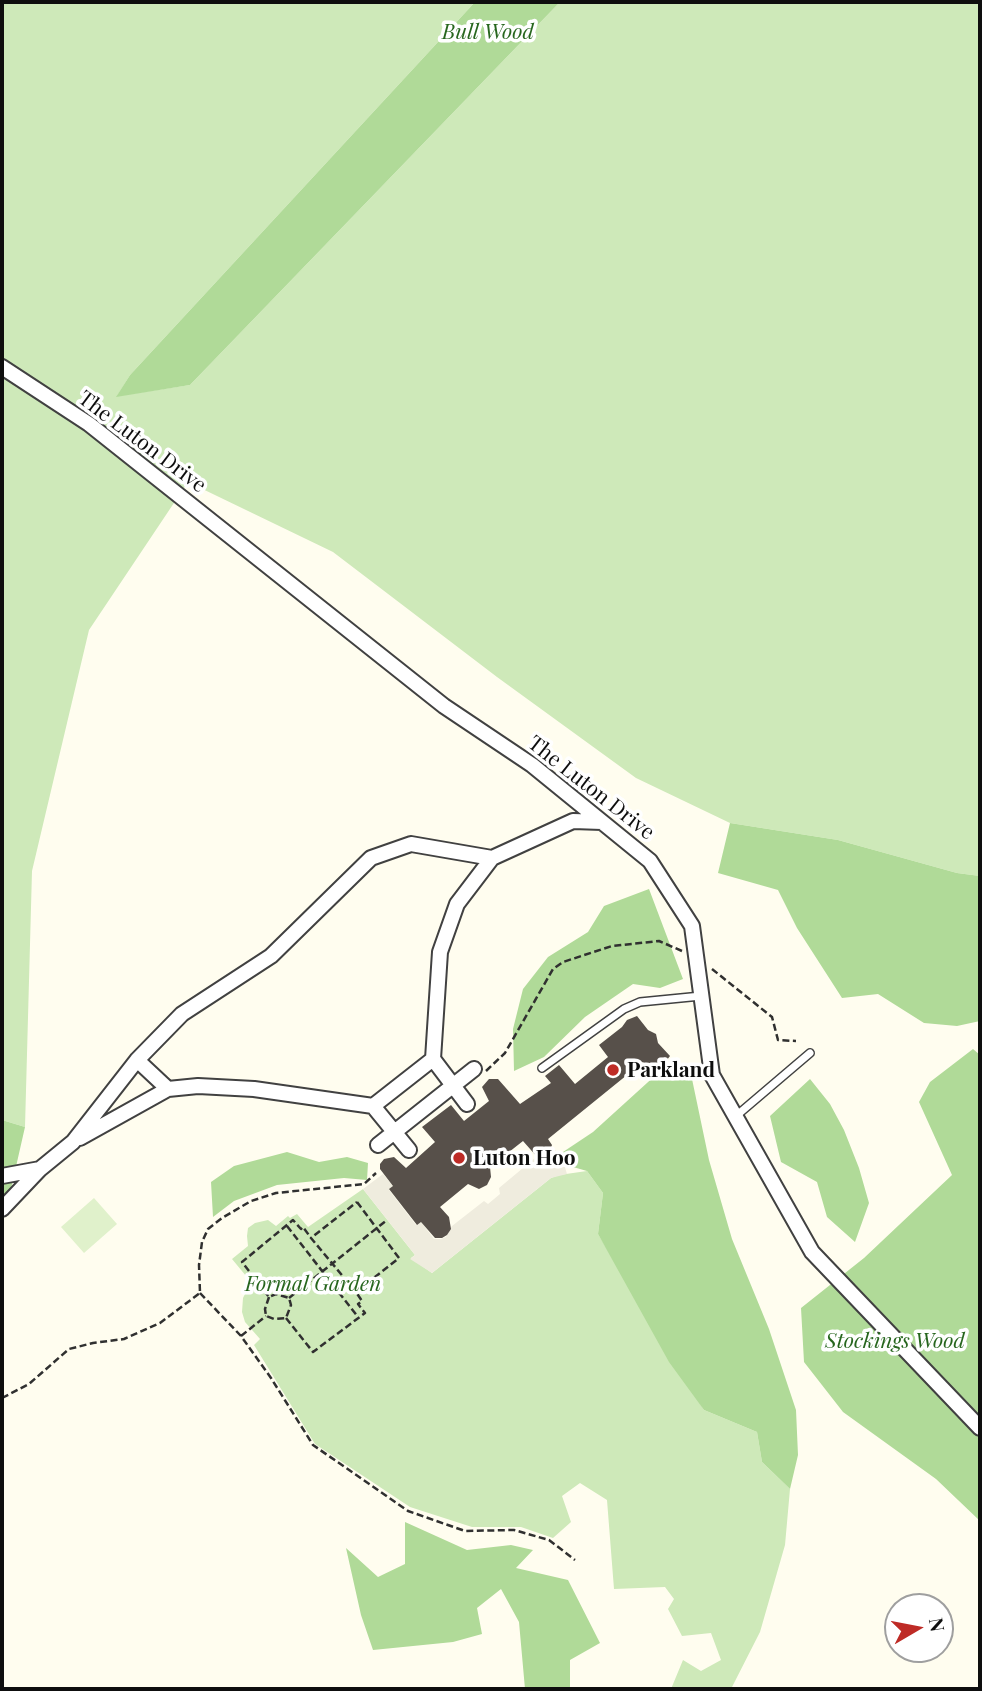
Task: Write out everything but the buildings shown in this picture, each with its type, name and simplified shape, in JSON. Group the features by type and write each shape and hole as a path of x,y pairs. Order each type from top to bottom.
{"street":[{"name":"The Luton Drive","path":"2,368 89,424 444,706 532,765 650,861 692,926 712,1075 812,1252 980,1428"},
{"path":"467,1104 433,1059 440,952 457,904 492,858 573,821 602,822"},
{"path":"72,1142 137,1060 182,1014 271,956 371,858 411,844 492,858"},
{"path":"373,1106 433,1059"},
{"path":"137,1060 168,1089"},
{"path":"378,1145 453,1085 480,1071"},
{"path":"2,1209 40,1169 72,1142 168,1089 198,1086 254,1089 373,1106 409,1150"},
{"path":"2,1177 40,1169"}],"lane":[{"path":"542,1068 624,1009 648,1001 701,996"},
{"path":"735,1116 810,1053"}],"path":[{"path":"480,1071 505,1053 554,969 563,962 612,946 659,941 696,957 772,1017 778,1040 796,1041"},
{"path":"364,1184 376,1172"},
{"path":"370,1184 276,1193 251,1201 222,1218 208,1229 202,1242 200,1293 241,1336 313,1445 408,1511 465,1531 514,1530 549,1539 575,1560"},
{"path":"311,1238 357,1202 399,1258 356,1292"},
{"path":"269,1297 242,1262 293,1220 301,1229 303,1227 356,1292 362,1301 358,1304 365,1313 313,1352 286,1318"},
{"path":"289,1298 387,1220"},
{"path":"286,1226 359,1317"},
{"path":"2,1398 29,1384 69,1349 124,1339 160,1323 200,1293"},
{"path":"266,1316 269,1297 276,1294 289,1298"},
{"path":"286,1318 291,1306 289,1298"},
{"path":"241,1336 266,1316"},
{"path":"266,1316 274,1319 286,1318"}],"green space":[{"path":"2,2 475,2 130,375 117,396 190,385 560,2 980,2 980,876 957,873 838,840 730,823 636,778 497,677 333,552 188,482 89,630 32,871 25,1127 2,1120"},
{"name":"Bull Wood","path":"475,2 560,2 190,385 116,397 130,375"},
{"path":"730,823 838,840 957,873 980,876 980,1021 957,1026 924,1023 878,994 842,998 797,928 778,890 718,873"},
{"path":"649,889 683,979 660,988 633,984 585,1017 544,1057 514,1071 513,1029 523,989 548,957 588,932 604,906"},
{"name":"Stockings Wood","path":"973,1049 980,1055 980,1521 936,1479 843,1412 804,1362 801,1308 864,1258 952,1175 919,1102 930,1082"},
{"path":"658,1073 692,1079 709,1160 732,1239 769,1329 796,1410 798,1455 790,1489 762,1462 757,1432 704,1410 669,1362 598,1234 603,1193 587,1171 566,1165 560,1154 593,1132"},
{"path":"810,1079 830,1104 844,1130 869,1203 855,1242 827,1217 817,1182 781,1162 770,1116"},
{"path":"2,1120 25,1127 10,1193 2,1202"},
{"path":"287,1152 319,1162 347,1157 368,1163 367,1180 344,1178 277,1185 234,1201 213,1217 211,1182 234,1166"},
{"name":"Formal Garden","path":"587,1171 603,1193 598,1234 704,1410 757,1432 762,1462 790,1489 785,1545 760,1632 731,1689 671,1689 683,1660 701,1671 721,1660 711,1633 682,1636 668,1609 674,1599 665,1587 614,1589 607,1500 580,1483 562,1496 571,1522 553,1538 521,1527 472,1527 410,1507 315,1444 254,1345 260,1339 245,1322 242,1312 243,1298 251,1282 232,1259 248,1246 248,1228 255,1223 268,1220 276,1226 288,1216 290,1218 297,1214 308,1227 363,1189 415,1255 411,1258 432,1273 551,1178"},
{"path":"94,1198 117,1224 84,1253 61,1227"},
{"path":"405,1522 467,1550 511,1545 533,1550 516,1568 568,1580 600,1643 570,1660 570,1689 525,1689 519,1622 501,1589 477,1608 482,1634 453,1642 373,1650 361,1615 346,1548 378,1577 405,1564"}],"shaded area":[{"path":"553,1147 563,1161 567,1174 551,1178 432,1273 410,1259 415,1255 363,1189 383,1174 393,1186 389,1190 416,1225 421,1222 434,1239 441,1239 446,1237 452,1226 484,1201 488,1204 500,1194 499,1188 535,1158 549,1156"}],"place":[{"name":"Parkland","path":"613,1070"},
{"name":"Luton Hoo","path":"459,1158"}]}
